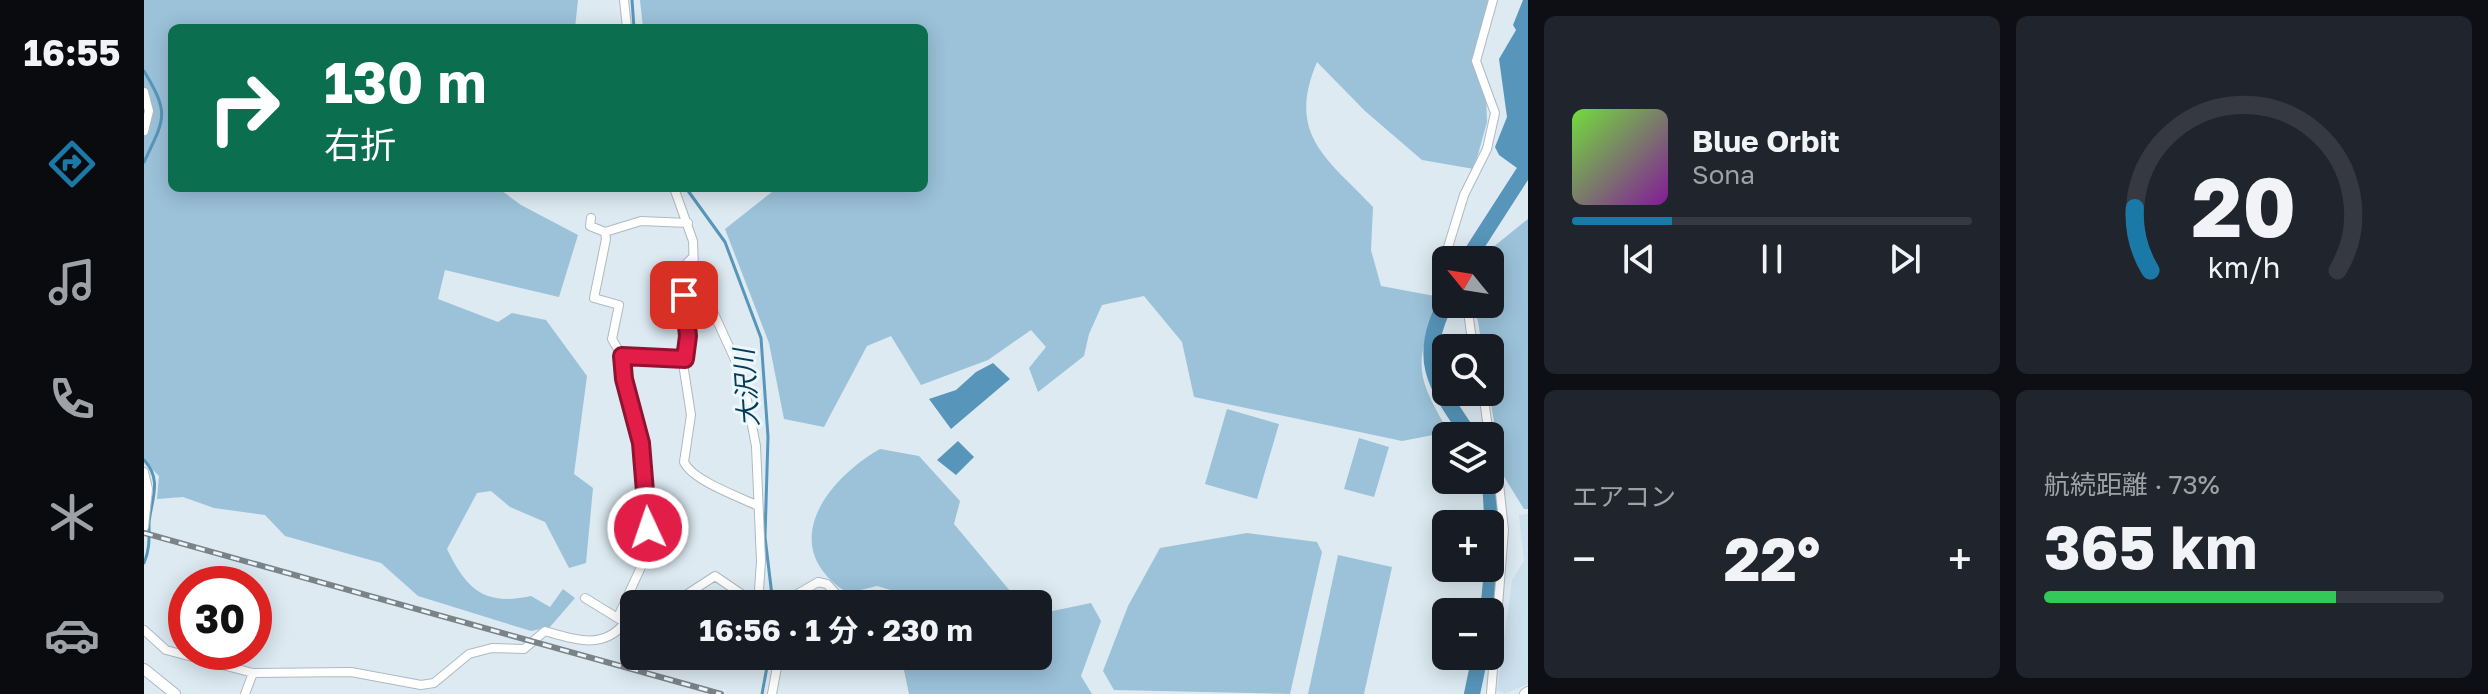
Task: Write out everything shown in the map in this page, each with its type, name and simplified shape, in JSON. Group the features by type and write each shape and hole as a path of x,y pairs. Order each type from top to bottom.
{"street":[{"path":"624,0 627,24"},
{"path":"1448,246 1464,195 1487,149 1495,113 1476,61 1493,0"},
{"path":"144,92 149,111 144,131"},
{"path":"676,192 693,241 694,270 742,375 756,446 756,505 761,561 758,590"},
{"path":"591,218 592,229 605,232 641,221 688,223"},
{"path":"605,232 600,277 594,298 619,305 612,339 622,356 624,379 638,421 649,507 647,554 633,590"},
{"path":"693,241 693,257 686,264 685,274 688,336 685,359 691,415 684,462 687,468 718,488 756,505"},
{"path":"622,356 685,359"},
{"path":"144,472 148,489 144,527"},
{"path":"1491,694 1504,530 1500,494"},
{"path":"694,590 715,576 736,590"},
{"path":"804,590 818,582 827,584 833,590"},
{"path":"585,598 620,619"},
{"path":"144,630 166,650 253,673 351,672 388,681 434,683 469,654 492,648 524,649 545,631 582,642 593,641 606,637 620,621"},
{"path":"144,669 175,694"},
{"path":"772,694 776,670"},
{"path":"245,694 253,673"},
{"path":"388,681 395,694"}],"shaded area":[{"path":"144,0 578,0 575,24 168,24 168,192 503,192 521,205 578,235 559,297 445,270 438,299 498,322 512,313 546,320 587,376 574,474 593,488 586,563 569,568 545,522 510,507 491,491 477,493 447,549 470,585 489,596 515,599 531,596 550,607 563,589 575,598 550,627 531,631 418,596 381,563 285,536 265,515 214,508 183,497 157,499 159,476 144,461"},
{"path":"640,0 1490,0 1472,61 1486,95 1487,122 1474,169 1422,160 1365,111 1317,62 1306,109 1316,144 1373,207 1371,250 1381,286 1432,296 1433,318 1422,366 1432,406 1443,422 1432,422 1432,435 1402,441 1194,397 1182,342 1144,296 1102,305 1089,334 1084,356 1038,392 1029,368 1046,347 1031,330 988,360 921,385 891,336 867,346 824,427 784,419 769,343 725,229 772,192 928,192 928,24 643,24"},
{"path":"1523,0 1528,0 1528,176 1499,155 1495,147 1507,117 1499,59 1516,30 1513,25"},
{"path":"1528,219 1528,509 1524,509 1504,477 1504,422 1494,422 1491,406 1504,406 1504,334 1480,334 1477,318 1504,318 1504,246 1494,246"},
{"path":"993,363 1010,379 951,429 929,399 956,390 976,372"},
{"path":"1227,409 1279,424 1257,499 1205,484"},
{"path":"1359,438 1389,447 1374,497 1344,489"},
{"path":"958,441 974,457 956,475 937,460"},
{"path":"880,449 919,456 960,501 954,524 1009,590 891,590 877,586 844,590 826,575 815,556 812,536 816,516 826,497 860,463"},
{"path":"1528,514 1528,684 1504,694 1497,690 1500,670 1504,670 1504,639 1512,580 1524,561 1519,515"},
{"path":"1247,533 1317,542 1322,552 1290,694 1114,690 1103,671 1128,606 1160,548"},
{"path":"1338,555 1392,567 1364,694 1308,694"},
{"path":"1091,603 1101,621 1081,676 1092,694 909,694 904,670 1052,670 1052,611"}],"waterway":[{"name":"大沢川","path":"632,0 634,24"},
{"path":"144,71 158,97 162,116 144,162"},
{"path":"1476,246 1523,173"},
{"name":"大沢川","path":"689,192 725,242 761,338 768,437 765,537 771,590"},
{"path":"1439,318 1432,341 1434,372 1461,422"},
{"path":"144,460 154,483 144,563"},
{"path":"1489,598 1494,550 1491,494"},
{"name":"大沢川","path":"762,694 766,670"},
{"path":"1472,694 1477,670"}],"railway":[{"path":"144,533 721,694"}],"route":[{"path":"648,528 648,495 638,421 624,379 622,356 685,359 688,321 684,295"}]}
